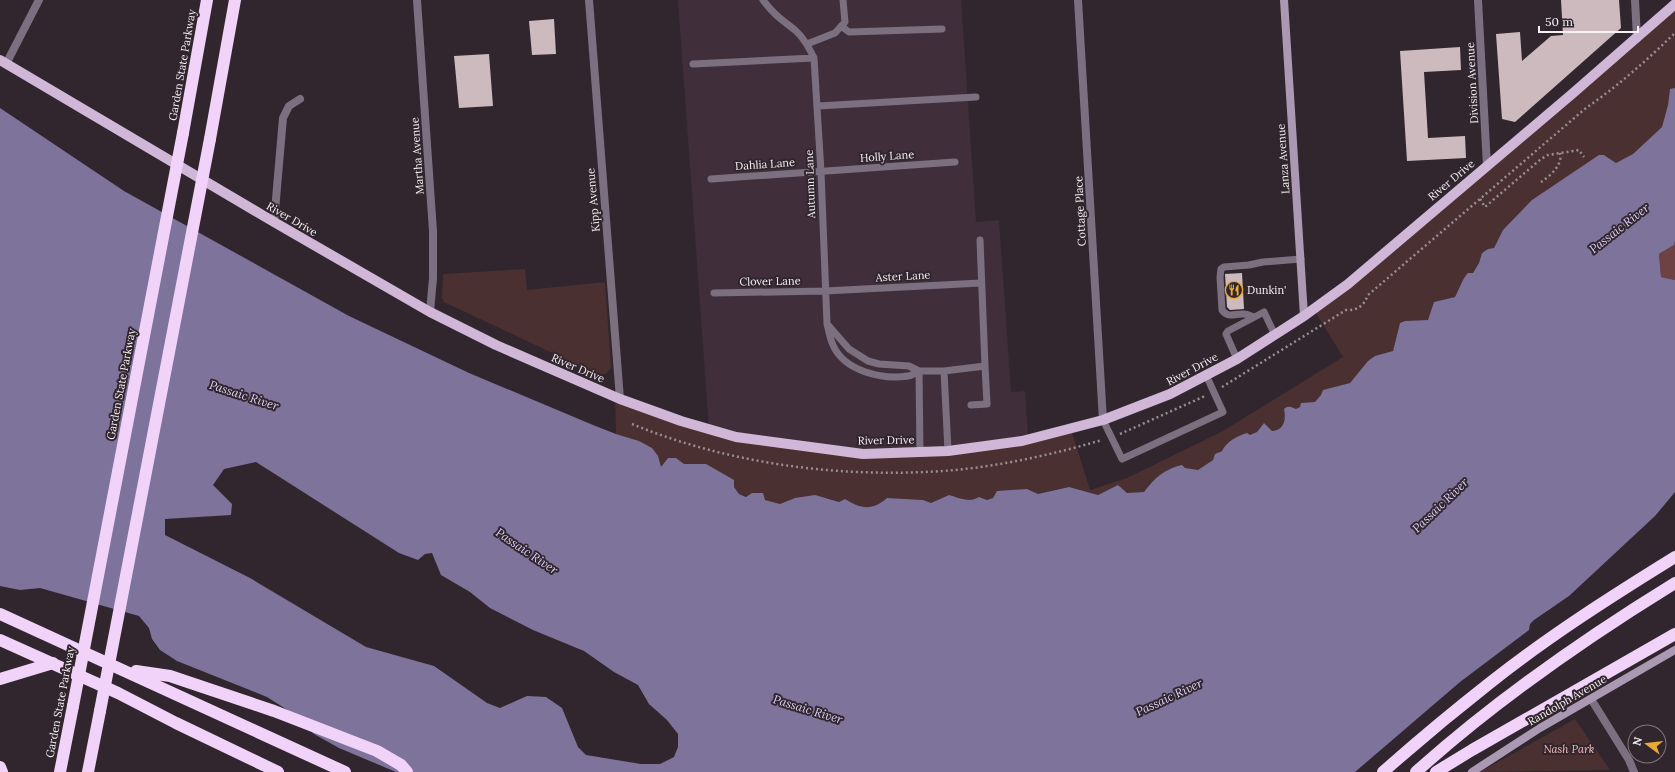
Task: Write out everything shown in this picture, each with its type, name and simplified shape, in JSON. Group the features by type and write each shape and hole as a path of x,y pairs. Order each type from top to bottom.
{"highway":[{"name":"Garden State Parkway","path":"60,772 183,133 207,0"},
{"path":"88,772 210,139 235,0"},
{"path":"1383,772 1454,711 1530,653 1570,625 1675,558"},
{"path":"1416,772 1486,713 1542,670 1616,620 1675,583"},
{"path":"0,614 345,772"},
{"path":"1436,772 1675,634"},
{"path":"0,640 118,693 176,723 278,772"},
{"path":"0,679 53,663"},
{"path":"121,669 170,676 274,711 377,751 401,766 407,772"},
{"path":"227,718 324,772"},
{"path":"0,767 2,772"}],"main road":[{"name":"River Drive","path":"3,62 430,312 496,345 620,399 681,421 736,437 863,454 948,451 1022,442 1103,420 1170,394 1237,359 1304,316 1348,284 1488,166 1675,4"}],"street":[{"path":"3,62 39,0"},
{"name":"Martha Avenue","path":"418,0 433,231 433,278 430,312"},
{"name":"Kipp Avenue","path":"588,0 620,399"},
{"name":"Cottage Place","path":"1078,0 1103,420"},
{"name":"Lanza Avenue","path":"1284,0 1304,316"},
{"name":"Division Avenue","path":"1478,0 1488,166"},
{"path":"1635,0 1637,38"},
{"path":"274,222 283,118 289,106 300,99"},
{"name":"Randolph Avenue","path":"1472,772 1534,732 1675,650"},
{"path":"1591,699 1629,760 1634,772"}],"lane":[{"name":"Autumn Lane","path":"763,0 771,12 795,31 807,44 814,58 818,106 827,324 833,346 843,359 862,372 878,376 909,376 919,371"},
{"path":"807,44 835,34 845,22 843,0"},
{"path":"841,26 849,32 942,29"},
{"path":"693,64 814,58"},
{"path":"818,106 976,97"},
{"name":"Holly Lane","path":"821,172 955,162"},
{"name":"Dahlia Lane","path":"711,179 821,172"},
{"path":"971,405 987,404 980,240"},
{"path":"1254,317 1245,314 1228,315 1222,310 1221,269 1224,267 1249,266 1263,262 1301,259"},
{"name":"Aster Lane","path":"825,291 981,283"},
{"name":"Clover Lane","path":"714,293 825,291"},
{"path":"1237,359 1226,334 1227,332 1264,312 1275,335"},
{"name":"Autumn Lane","path":"827,324 849,349 868,361 879,364 909,366 919,371 944,371 985,366"},
{"path":"919,371 920,452"},
{"path":"944,371 948,451"},
{"path":"1103,420 1122,459 1223,412 1206,375"}],"path":[{"path":"632,424 650,432 739,457 787,466 870,473 943,471 998,464 1059,453 1111,437 1214,392 1322,327 1346,310 1360,308 1368,295 1586,108 1622,81 1675,33"},
{"path":"1480,199 1485,207 1541,159 1548,155 1579,150 1584,157"},
{"path":"1541,182 1552,174 1561,157 1560,153"}],"shaded area":[{"path":"678,0 961,0 976,222 999,220 1011,392 1025,391 1028,436 918,449 850,452 709,428"},
{"path":"1675,241 1675,280 1661,277 1659,254 1674,245"}],"green space":[{"path":"1675,0 1675,88 1670,90 1668,105 1662,127 1633,154 1616,163 1605,155 1503,230 1494,248 1488,249 1482,253 1479,263 1473,273 1468,273 1466,275 1455,297 1434,302 1429,320 1405,321 1400,323 1393,351 1368,361 1350,383 1331,389 1315,402 1301,403 1300,407 1296,409 1291,407 1284,409 1284,421 1279,429 1272,431 1264,423 1257,432 1215,454 1213,460 1198,471 1185,468 1150,483 1144,492 1127,493 1118,485 1098,495 1069,487 1038,494 1027,489 997,491 993,498 987,500 979,497 972,500 949,495 931,503 923,500 887,498 871,507 861,507 845,499 839,502 827,498 795,498 780,504 739,494 734,487 706,464 683,464 676,458 661,468 654,454 644,445 638,441 616,434 615,396 736,437 863,454 1022,441 1071,429 1090,490 1127,478 1223,431 1343,357 1314,310"},
{"path":"525,269 527,290 605,282 611,368 606,374 597,374 444,302 442,298 443,274"},
{"name":"Nash Park","path":"1575,719 1610,770 1481,772 1482,771"}],"water":[{"name":"Passaic River","path":"1675,88 1675,241 1674,245 1659,254 1661,277 1675,280 1675,492 1655,516 1569,596 1534,620 1530,624 1529,630 1460,682 1355,772 396,772 339,748 314,734 289,711 267,697 177,661 160,650 152,639 149,628 139,616 40,588 20,590 0,586 0,108 124,191 349,316 469,373 593,425 639,441 652,448 658,456 661,467 668,458 676,458 684,464 706,464 734,480 734,487 739,494 746,497 752,493 763,493 765,500 780,504 795,498 815,495 839,502 845,499 861,507 871,507 887,498 923,500 931,503 949,495 964,499 972,500 979,497 987,500 993,498 997,491 1027,489 1038,494 1069,487 1098,495 1118,485 1127,493 1144,492 1151,483 1165,471 1176,466 1182,465 1185,468 1198,470 1213,460 1215,454 1222,451 1233,439 1247,433 1250,435 1257,432 1264,423 1272,431 1279,429 1283,424 1285,417 1284,409 1290,407 1296,409 1300,407 1301,403 1315,402 1323,390 1350,383 1368,361 1375,356 1393,351 1400,323 1405,321 1428,320 1434,302 1455,297 1466,275 1468,273 1473,273 1479,263 1482,253 1488,249 1494,248 1503,230 1532,200 1599,155 1604,155 1616,163 1633,154 1662,127 1668,105 1670,89","holes":["256,462 399,553 418,560 425,554 432,553 441,575 470,592 490,608 533,630 584,651 614,672 638,685 649,704 667,720 678,734 678,747 674,757 660,764 641,764 586,755 578,747 562,708 546,697 527,696 500,708 487,703 434,666 366,647 250,578 165,535 165,519 231,515 232,504 213,485 224,469"]}],"building":[{"path":"1561,0 1619,0 1621,28 1515,122 1502,119 1496,34 1520,32 1522,61 1551,36 1563,35"},
{"path":"554,19 556,54 532,55 529,21"},
{"path":"1460,47 1461,70 1424,72 1428,138 1465,136 1466,158 1407,161 1400,51"},
{"path":"489,54 493,106 459,108 454,56"},
{"name":"Dunkin'","path":"1242,273 1244,309 1230,310 1227,307 1225,274"}],"place":[{"name":"Dunkin'","path":"1234,290"}]}
